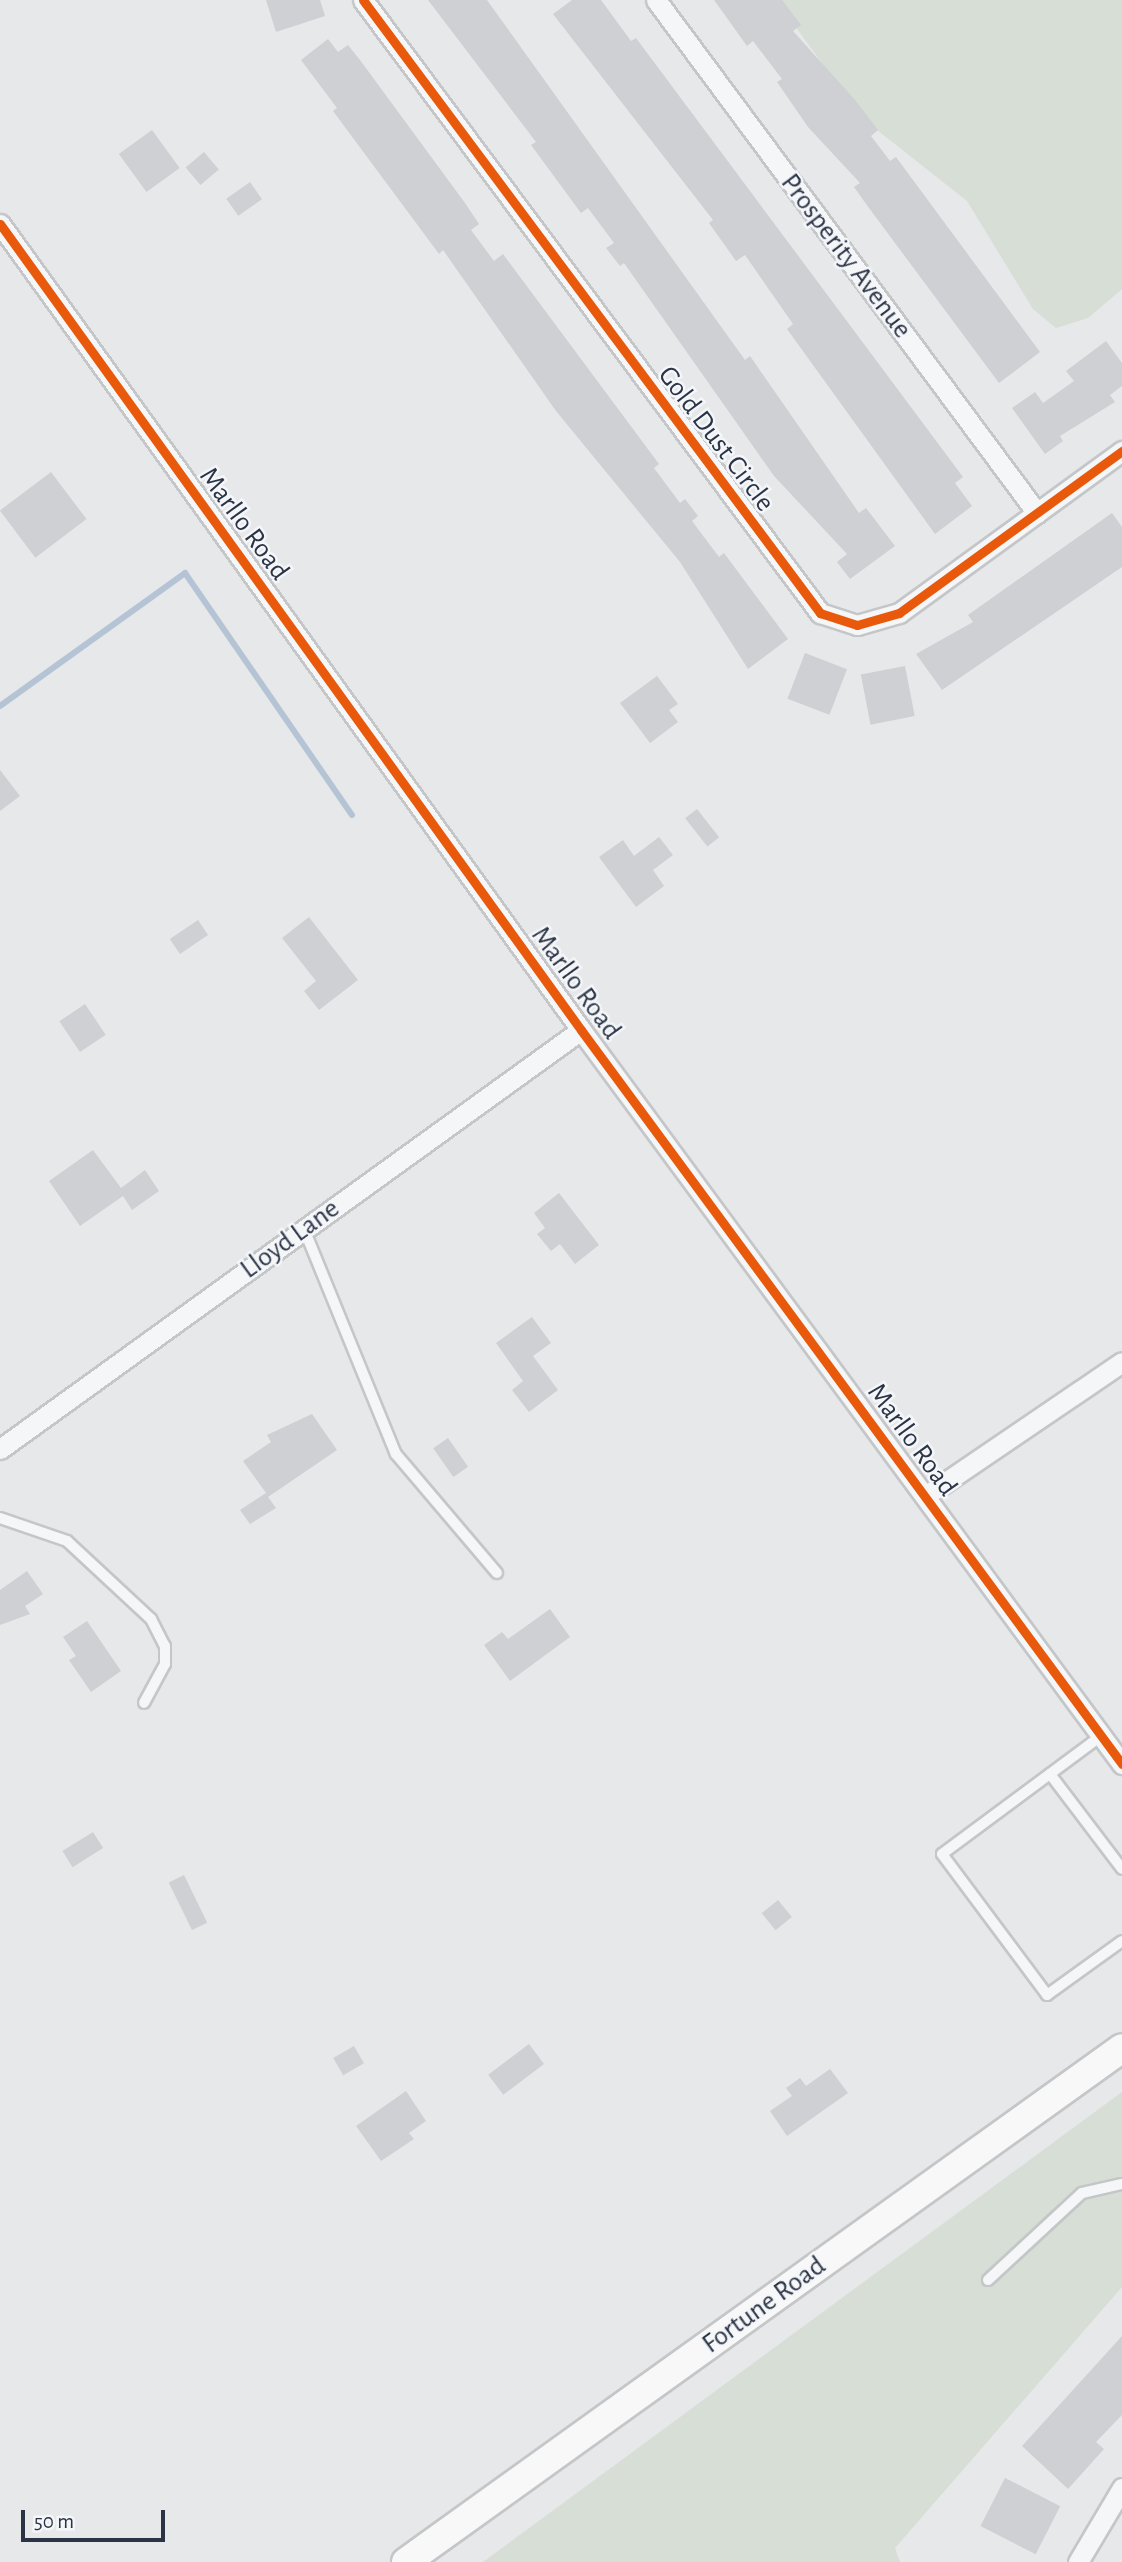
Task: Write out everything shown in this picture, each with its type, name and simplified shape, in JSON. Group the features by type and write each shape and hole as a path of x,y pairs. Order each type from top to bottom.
{"street":[{"name":"Gold Dust Circle","path":"363,0 820,613 857,625 899,613 1122,451"},
{"name":"Prosperity Avenue","path":"656,0 1037,513"},
{"name":"Marllo Road","path":"0,224 581,1030 1122,1764"},
{"name":"Lloyd Lane","path":"0,1449 581,1030"},
{"path":"925,1496 1122,1362"},
{"name":"Fortune Road","path":"406,2562 1122,2048"},
{"path":"1078,2562 1122,2488"}],"lane":[{"path":"304,1229 396,1454 497,1573"},
{"path":"0,1518 67,1541 151,1619 165,1646 166,1664 144,1703"},
{"path":"1101,1736 942,1854 1047,1995 1122,1941"},
{"path":"1049,1774 1122,1869"},
{"path":"988,2280 1082,2193 1122,2184"}],"shaded area":[{"path":"776,0 1122,0 1122,289 1088,318 1056,328 1033,309 967,201 862,118"},
{"path":"1122,2092 1122,2287 895,2548 900,2562 483,2562"}],"building":[{"path":"266,0 320,0 325,16 276,32"},
{"path":"428,0 487,0 745,360 750,356 859,513 866,508 895,546 850,579 837,562 847,554 774,476 624,263 620,266 606,248 614,243 588,208 581,213 531,145 536,142"},
{"path":"572,0 601,0 631,41 636,38 963,477 955,483 972,506 935,534 787,329 793,324 745,255 736,261 709,223 713,220 553,14"},
{"path":"714,0 782,0 801,25 793,31 855,100 878,130 871,136 890,161 896,157 1040,352 999,383 854,187 860,183 808,127 777,82 782,79 753,41 747,46"},
{"path":"328,39 338,52 348,45 360,60 479,224 471,230 494,261 503,254 659,464 654,468 680,503 685,499 698,516 692,521 719,557 724,553 788,639 748,669 680,562 556,411 443,250 439,254 333,111 337,108 301,60"},
{"path":"152,130 180,168 146,192 119,154"},
{"path":"204,152 219,170 200,185 186,167"},
{"path":"250,182 262,199 238,216 226,199"},
{"path":"1106,341 1122,363 1122,386 1110,395 1115,402 1060,436 1063,441 1045,454 1012,408 1035,392 1043,403 1074,381 1066,371"},
{"path":"51,472 87,519 35,558 0,510"},
{"path":"1112,513 1122,527 1122,567 942,690 916,654 973,622 968,615"},
{"path":"805,653 847,669 829,715 787,699"},
{"path":"905,666 915,716 871,725 861,675"},
{"path":"657,676 678,704 669,710 678,722 650,743 620,703"},
{"path":"0,770 20,796 0,811"},
{"path":"697,809 719,837 707,847 685,818"},
{"path":"659,837 673,855 653,870 664,886 636,907 599,857 623,840 634,856"},
{"path":"309,917 358,980 319,1010 304,991 316,981 282,938"},
{"path":"198,920 208,935 180,954 170,939"},
{"path":"85,1004 106,1035 80,1052 59,1021"},
{"path":"93,1150 121,1188 145,1170 159,1191 132,1210 123,1196 80,1226 49,1181"},
{"path":"559,1193 599,1245 575,1264 560,1244 551,1251 537,1234 545,1228 534,1213"},
{"path":"532,1317 551,1343 533,1356 558,1390 529,1412 512,1390 523,1381 496,1343"},
{"path":"312,1414 337,1450 268,1497 276,1508 250,1524 240,1510 266,1493 243,1461 271,1442 267,1435"},
{"path":"448,1438 468,1467 453,1477 433,1448"},
{"path":"27,1571 43,1594 25,1606 30,1614 0,1625 0,1590"},
{"path":"550,1609 570,1637 510,1681 484,1645 502,1632 508,1639"},
{"path":"87,1621 121,1671 91,1692 69,1660 76,1656 63,1637"},
{"path":"93,1832 103,1848 73,1867 62,1851"},
{"path":"184,1875 207,1923 192,1930 169,1882"},
{"path":"778,1900 792,1917 776,1930 762,1913"},
{"path":"529,2044 544,2064 503,2095 488,2075"},
{"path":"354,2046 364,2063 343,2075 333,2058"},
{"path":"830,2069 848,2093 787,2136 770,2111 792,2096 786,2088 800,2078 806,2086"},
{"path":"406,2091 426,2121 409,2133 414,2139 381,2161 356,2126"},
{"path":"1122,2336 1122,2415 1096,2442 1104,2449 1068,2489 1022,2446"},
{"path":"1005,2478 1060,2506 1036,2554 980,2526"}],"waterway":[{"path":"0,706 185,573 352,815"}],"cycle path":[{"path":"363,0 820,613 857,625 899,613 1122,451"},
{"path":"0,224 581,1030 1122,1764"}]}
